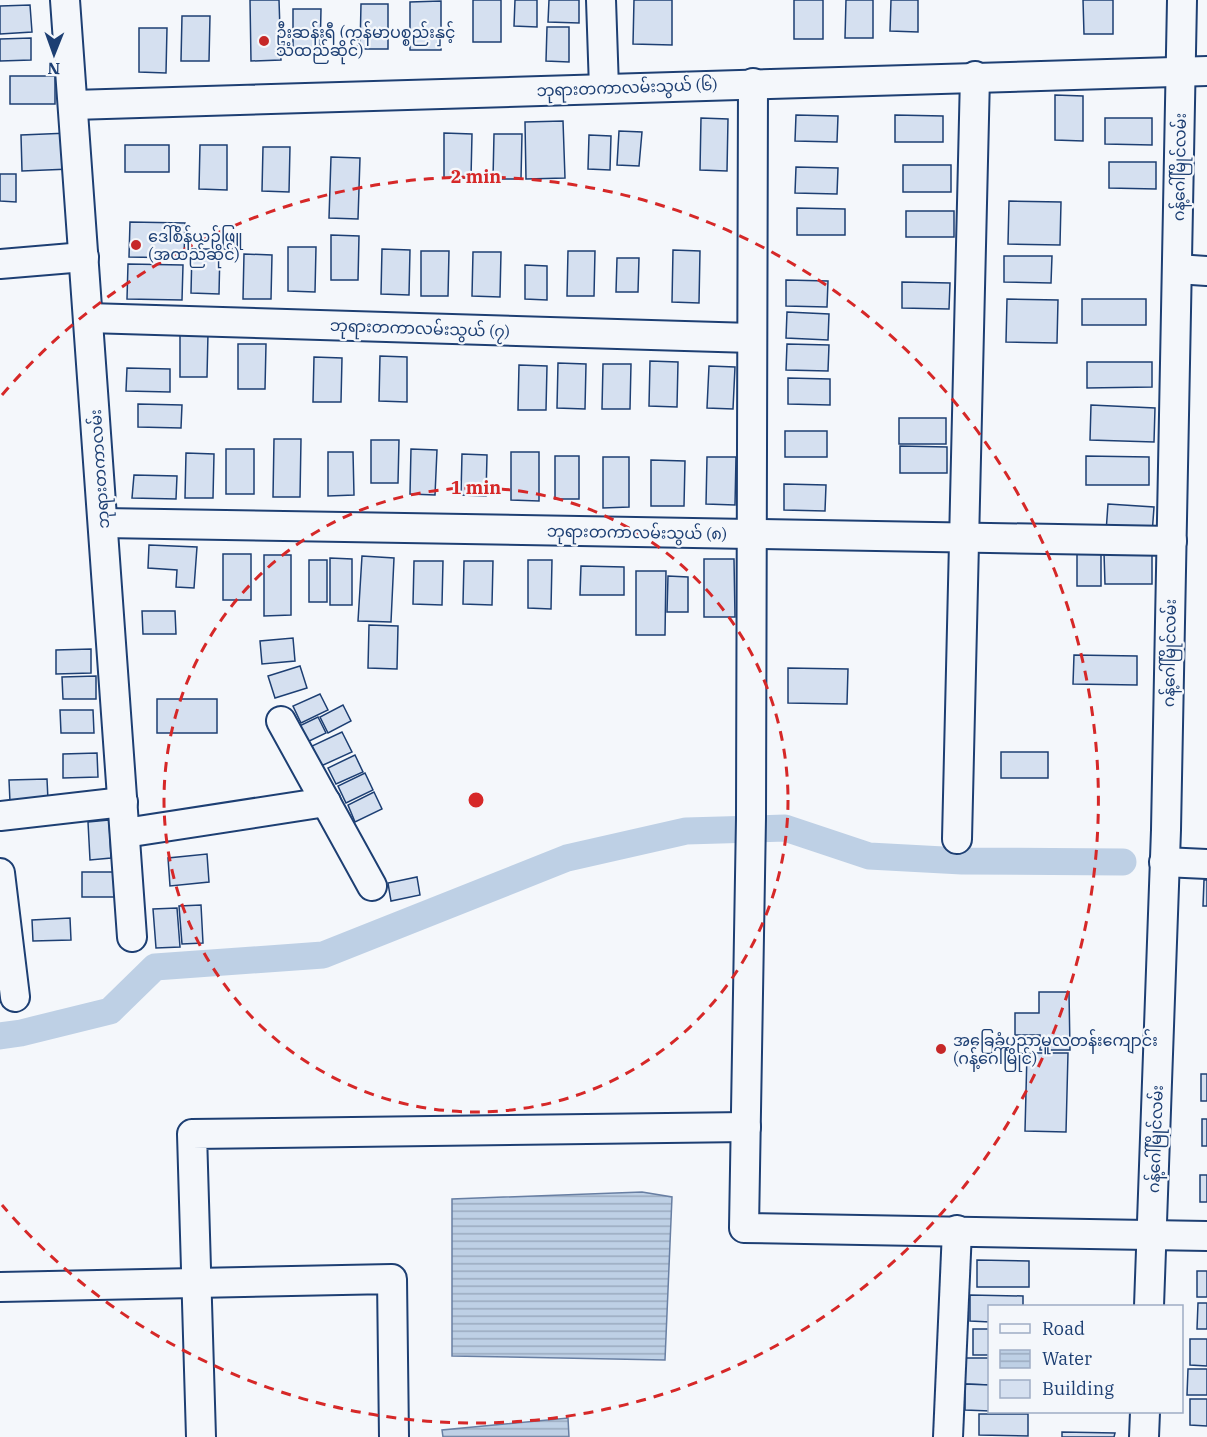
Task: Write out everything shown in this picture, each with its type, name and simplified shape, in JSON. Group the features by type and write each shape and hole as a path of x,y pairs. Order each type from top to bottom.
{"street":[{"name":"ဘုရားတကာလမ်း","path":"65,0 132,938"},
{"path":"601,0 604,88"},
{"name":"ဂန့်ဂေါ်မြိုင်လမ်း","path":"1149,1305 1165,849 1177,269 1194,70 1182,0"},
{"name":"ဘုရားတကာလမ်းသွယ် (၆)","path":"73,105 1194,70"},
{"path":"957,839 975,76"},
{"path":"753,83 750,829 744,1228 1207,1236"},
{"path":"0,264 84,257"},
{"path":"1177,269 1207,271"},
{"name":"ဘုရားတကာလမ်းသွယ် (၇)","path":"88,318 752,338"},
{"name":"ဘုရားတကာလမ်းသွယ် (၈)","path":"103,523 1172,541"},
{"path":"281,721 372,886"},
{"path":"0,816 123,802"},
{"path":"125,832 326,802"},
{"path":"1165,849 1207,864"},
{"path":"0,873 15,997"},
{"path":"201,1437 192,1134 746,1127"},
{"path":"948,1437 957,1230"},
{"path":"0,1287 392,1279 394,1437"},
{"path":"1144,1437 1145,1413"}],"water":[{"path":"642,1192 672,1197 665,1360 452,1356 452,1199"},
{"path":"568,1418 569,1437 443,1437 442,1430"}],"building":[{"path":"250,0 279,0 281,60 251,61"},
{"path":"473,0 501,0 501,42 473,42"},
{"path":"515,0 537,0 537,27 514,26"},
{"path":"549,0 579,0 579,23 548,22"},
{"path":"634,0 672,0 672,45 633,44"},
{"path":"794,0 823,0 823,39 794,39"},
{"path":"846,0 873,0 873,38 845,38"},
{"path":"891,0 918,0 918,32 890,31"},
{"path":"1083,0 1113,0 1113,34 1084,34"},
{"path":"441,1 441,50 410,50 410,2"},
{"path":"361,4 388,4 388,49 360,49"},
{"path":"30,5 32,32 0,34 0,6"},
{"path":"293,9 321,9 320,54 293,54"},
{"path":"182,16 210,16 209,61 181,61"},
{"path":"547,27 569,27 569,62 546,61"},
{"path":"139,28 167,28 166,73 139,72"},
{"path":"31,38 31,60 0,61 0,39"},
{"path":"10,76 55,76 55,104 10,104"},
{"path":"1055,95 1083,96 1083,141 1055,140"},
{"path":"796,115 838,116 837,142 795,141"},
{"path":"895,115 943,116 943,142 895,142"},
{"path":"701,118 728,119 727,171 700,170"},
{"path":"1105,118 1152,118 1152,145 1105,144"},
{"path":"563,121 565,178 526,179 525,122"},
{"path":"619,131 642,132 639,166 617,165"},
{"path":"69,133 70,169 22,171 21,135"},
{"path":"444,133 472,134 471,178 444,178"},
{"path":"494,134 522,134 521,179 493,179"},
{"path":"589,135 611,136 610,170 588,169"},
{"path":"125,145 169,145 169,172 125,172"},
{"path":"200,145 227,145 227,190 199,189"},
{"path":"263,147 290,147 289,192 262,191"},
{"path":"331,157 360,158 358,219 329,218"},
{"path":"1109,162 1156,162 1156,189 1109,188"},
{"path":"903,165 951,165 951,192 903,192"},
{"path":"796,167 838,168 837,194 795,193"},
{"path":"0,174 16,174 16,202 0,201"},
{"path":"1009,201 1061,202 1060,245 1008,244"},
{"path":"797,208 845,209 845,235 797,235"},
{"path":"906,211 954,211 954,237 906,237"},
{"path":"130,222 185,223 184,258 129,257"},
{"path":"331,235 359,236 358,280 331,280"},
{"path":"288,247 316,247 315,292 288,291"},
{"path":"192,249 220,249 219,294 191,293"},
{"path":"382,249 410,250 409,295 381,294"},
{"path":"673,250 700,251 699,303 672,302"},
{"path":"421,251 449,251 448,296 421,296"},
{"path":"568,251 595,251 594,296 567,296"},
{"path":"473,252 501,252 500,297 472,296"},
{"path":"244,254 272,255 271,299 243,299"},
{"path":"1004,256 1052,256 1051,283 1004,282"},
{"path":"617,258 639,258 638,292 616,292"},
{"path":"128,264 183,265 182,300 127,299"},
{"path":"525,265 547,266 547,300 525,299"},
{"path":"786,280 828,281 827,307 786,306"},
{"path":"902,282 950,283 949,309 902,308"},
{"path":"1007,299 1058,300 1057,343 1006,342"},
{"path":"1082,299 1146,299 1146,325 1082,325"},
{"path":"787,312 829,314 828,340 786,338"},
{"path":"180,332 208,333 207,377 180,377"},
{"path":"238,344 266,344 265,389 238,389"},
{"path":"787,344 829,345 828,371 786,370"},
{"path":"380,356 407,357 407,402 379,401"},
{"path":"314,357 342,358 341,402 313,402"},
{"path":"650,361 678,362 677,407 649,406"},
{"path":"1087,362 1152,362 1152,387 1087,388"},
{"path":"558,363 586,364 585,409 557,408"},
{"path":"603,364 631,364 630,409 602,409"},
{"path":"519,365 547,366 546,410 518,410"},
{"path":"709,366 735,367 733,409 707,408"},
{"path":"127,368 170,369 170,392 126,391"},
{"path":"788,378 830,379 830,405 788,404"},
{"path":"138,404 182,405 181,428 138,427"},
{"path":"1091,405 1155,408 1154,442 1090,440"},
{"path":"899,418 946,418 946,444 899,444"},
{"path":"785,431 827,431 827,457 785,457"},
{"path":"274,439 301,439 300,497 273,497"},
{"path":"371,440 399,440 398,483 371,483"},
{"path":"900,446 947,447 947,473 900,473"},
{"path":"226,449 254,449 254,494 226,494"},
{"path":"411,449 437,450 435,495 410,494"},
{"path":"328,452 353,452 354,495 328,496"},
{"path":"511,452 539,452 539,501 511,500"},
{"path":"186,453 214,454 213,498 185,498"},
{"path":"462,454 487,455 486,496 461,495"},
{"path":"555,456 579,456 579,499 555,499"},
{"path":"1086,456 1149,457 1149,485 1086,485"},
{"path":"603,457 629,457 629,507 603,508"},
{"path":"707,457 736,457 735,505 706,504"},
{"path":"651,460 685,461 684,506 651,506"},
{"path":"134,475 177,476 176,499 132,498"},
{"path":"784,484 826,485 825,511 784,510"},
{"path":"1108,504 1154,507 1152,535 1106,532"},
{"path":"149,545 197,547 194,588 176,587 177,570 148,568"},
{"path":"1077,550 1101,550 1101,586 1077,586"},
{"path":"1104,553 1152,553 1152,584 1105,584"},
{"path":"223,554 251,554 251,600 223,600"},
{"path":"264,555 291,555 291,615 264,616"},
{"path":"362,556 394,558 391,622 358,621"},
{"path":"330,558 352,559 352,605 330,605"},
{"path":"704,559 734,559 735,617 704,617"},
{"path":"309,560 327,560 327,602 309,602"},
{"path":"528,560 552,560 551,609 528,608"},
{"path":"414,561 443,561 442,605 413,604"},
{"path":"464,561 493,561 492,605 463,604"},
{"path":"581,566 624,567 624,595 580,595"},
{"path":"636,571 666,571 665,635 636,635"},
{"path":"668,576 688,577 688,612 667,612"},
{"path":"142,611 175,611 176,634 143,634"},
{"path":"369,625 398,626 397,669 368,668"},
{"path":"293,638 295,661 262,664 260,641"},
{"path":"91,649 91,673 56,674 56,650"},
{"path":"1074,655 1137,656 1137,685 1073,684"},
{"path":"300,666 307,688 275,698 268,676"},
{"path":"788,668 848,669 847,704 788,703"},
{"path":"96,676 96,699 63,699 62,677"},
{"path":"320,694 328,710 301,723 293,706"},
{"path":"157,699 217,699 217,733 157,733"},
{"path":"343,705 351,721 328,733 320,717"},
{"path":"60,710 93,710 94,733 61,733"},
{"path":"318,717 326,733 299,746 291,730"},
{"path":"342,732 352,752 321,766 312,746"},
{"path":"1001,752 1048,752 1048,778 1001,778"},
{"path":"97,753 98,777 63,778 63,754"},
{"path":"355,755 363,772 336,784 328,768"},
{"path":"365,773 373,790 346,803 338,786"},
{"path":"47,779 48,800 10,802 9,780"},
{"path":"374,792 382,809 355,822 348,805"},
{"path":"109,820 111,858 90,860 88,822"},
{"path":"207,854 209,882 170,886 168,858"},
{"path":"82,872 114,872 114,897 82,897"},
{"path":"417,877 420,895 391,901 388,883"},
{"path":"1204,880 1207,880 1207,906 1203,906"},
{"path":"201,905 203,943 182,944 179,906"},
{"path":"177,908 180,947 156,948 153,909"},
{"path":"70,918 71,940 33,941 32,920"},
{"path":"1039,992 1069,992 1070,1050 1040,1050 1040,1035 1015,1035 1015,1013 1039,1013"},
{"path":"1027,1053 1068,1053 1066,1132 1025,1131"},
{"path":"1201,1074 1207,1074 1207,1101 1201,1101"},
{"path":"1202,1119 1207,1119 1207,1146 1202,1146"},
{"path":"1200,1175 1207,1175 1207,1202 1200,1202"},
{"path":"977,1260 1029,1261 1029,1287 977,1287"},
{"path":"1197,1271 1207,1271 1207,1297 1197,1297"},
{"path":"970,1295 1023,1296 1023,1305 988,1305 988,1322 970,1321"},
{"path":"1198,1303 1207,1303 1207,1329 1197,1329"},
{"path":"973,1329 988,1329 988,1355 973,1355"},
{"path":"1190,1339 1207,1339 1207,1366 1190,1365"},
{"path":"964,1358 988,1358 988,1385 963,1384"},
{"path":"1188,1369 1207,1369 1207,1395 1187,1395"},
{"path":"965,1384 988,1385 988,1411 965,1410"},
{"path":"1190,1399 1207,1399 1207,1426 1190,1425"},
{"path":"979,1414 1028,1414 1028,1436 979,1435"},
{"path":"1062,1432 1115,1433 1114,1437 1062,1437"}],"waterway":[{"path":"0,1036 110,1011 155,967 323,955 567,858 686,831 785,828 869,856 962,861 1123,862"}],"place":[{"name":"ဦးဆန်းရီ (ကုန်မာပစ္စည်းနှင့် သံထည်ဆိုင်)","path":"264,41"},
{"name":"ဒေါ်စိန်ယဉ်ဖြူ (အထည်ဆိုင်)","path":"136,245"},
{"name":"အခြေခံပညာမူလတန်းကျောင်း (ဂန့်ဂေါ်မြိုင်)","path":"941,1049"}]}
